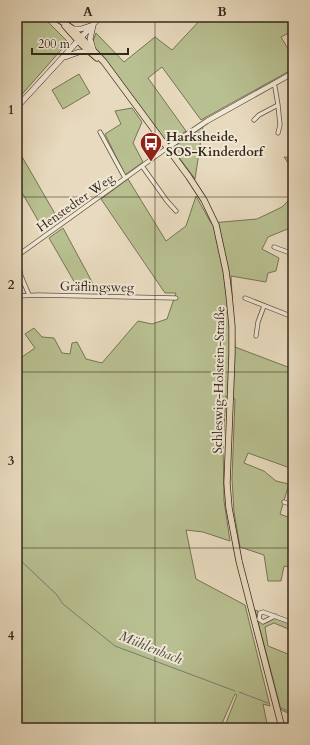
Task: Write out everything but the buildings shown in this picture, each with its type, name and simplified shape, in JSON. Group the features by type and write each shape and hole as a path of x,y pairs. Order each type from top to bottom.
{"main road":[{"path":"17,107 100,17"},
{"path":"57,18 73,29 80,39"},
{"path":"57,18 80,39"},
{"path":"73,29 81,29 93,25"},
{"path":"60,61 75,53 91,51 90,39 93,25"},
{"name":"Schleswig-Holstein-Straße","path":"80,39 104,62 189,177 204,200 216,225 222,248 232,326 227,483 229,508 240,569 282,728"}],"street":[{"path":"167,148 207,121 293,73"},
{"path":"273,84 276,88 278,105 280,125 278,132"},
{"path":"254,120 259,115 278,105"},
{"name":"Henstedter Weg","path":"100,132 125,178"},
{"name":"Henstedter Weg","path":"17,256 167,148"},
{"path":"142,166 176,211"},
{"path":"274,247 293,254"},
{"path":"17,256 21,276 28,295"},
{"name":"Gräflingsweg","path":"17,296 176,298"},
{"path":"245,298 293,317"},
{"path":"256,336 258,322 264,306"},
{"path":"284,502 293,505"},
{"path":"274,616 293,623"}],"green space":[{"path":"17,17 43,17 68,42 17,100"},
{"path":"203,17 293,17 293,31 281,37 293,57 293,69 201,120 162,67 148,78 186,131 168,144 93,45 93,41 96,33 124,62 155,37 172,50"},
{"path":"79,74 90,93 63,109 52,90"},
{"path":"132,108 142,122 133,143 143,162 125,175 105,134 121,124 115,111"},
{"path":"203,126 195,179 172,148"},
{"path":"17,148 58,219 43,229 17,184"},
{"path":"284,157 293,158 293,219 290,228 268,237 262,249 279,258 276,271 268,273 266,282 231,276 235,347 293,369 293,469 248,453 244,463 264,471 276,481 289,484 280,514 293,519 293,568 284,566 281,581 268,581 264,555 240,547 234,512 232,479 235,399 226,396 223,445 224,501 230,541 203,532 186,530 196,579 245,605 270,706 263,704 268,728 224,728 237,695 235,694 220,728 17,728 17,356 22,357 35,348 25,334 34,328 42,337 54,338 62,353 70,354 72,343 77,342 86,359 102,363 138,321 152,324 167,319 176,293 165,293 101,199 128,179 166,241 186,226 196,196 211,223 257,219 282,207 290,199 291,183 289,164"},
{"path":"63,228 98,293 79,290 49,238"},
{"path":"255,610 258,611 260,621 275,617 293,624 293,631 274,623 265,627 268,646 293,656 293,715 281,710"}],"waterway":[{"name":"Mühlenbach","path":"17,557 57,595 63,604 115,646 235,691"},
{"name":"Mühlenbach","path":"239,692 268,703"},
{"name":"Mühlenbach","path":"281,708 293,713"}],"place":[{"name":"Harksheide, SOS-Kinderdorf","path":"151,162"}]}
